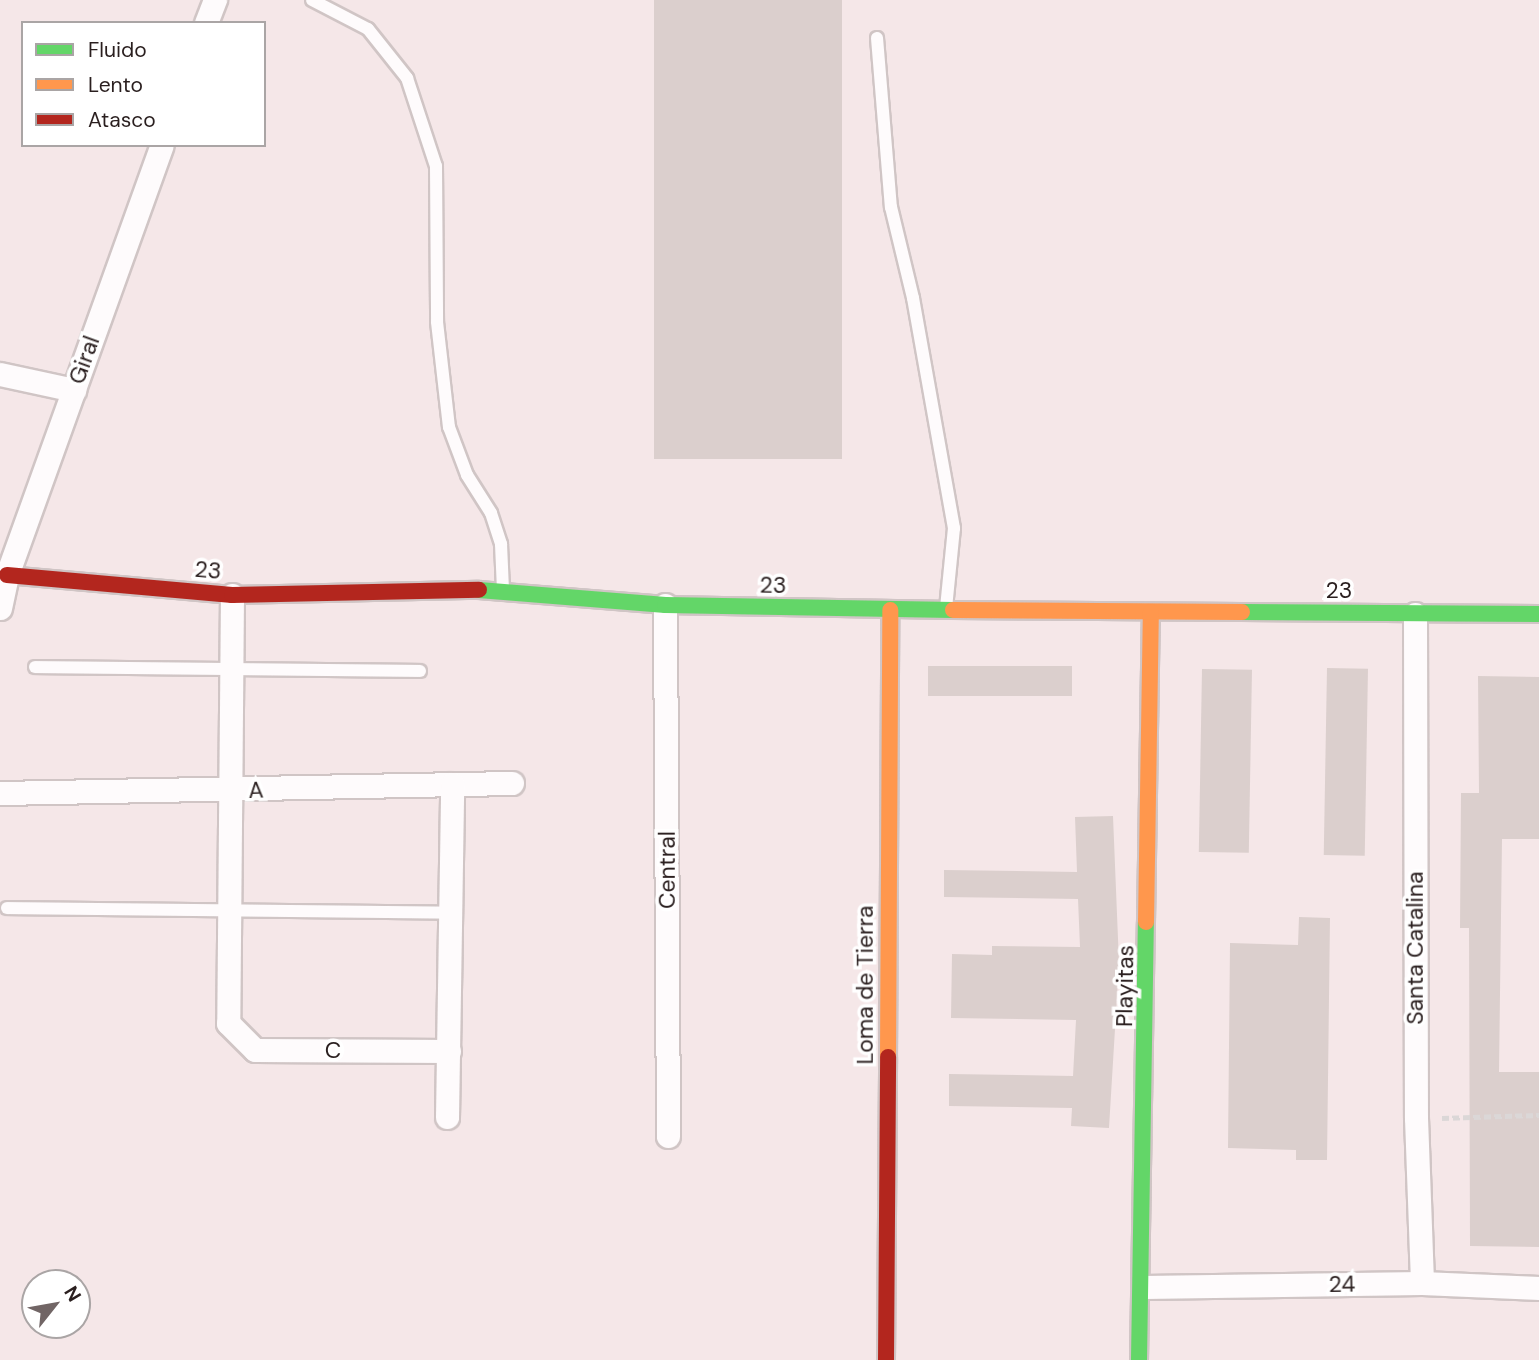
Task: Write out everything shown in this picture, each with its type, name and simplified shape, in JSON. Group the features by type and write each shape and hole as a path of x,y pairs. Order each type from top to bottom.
{"street":[{"path":"207,21 215,0"},
{"name":"Giral","path":"0,606 7,575 161,147"},
{"path":"0,374 74,390"},
{"name":"23","path":"7,575 232,595 503,590 665,605 890,611 1539,614"},
{"path":"231,915 227,790 232,595"},
{"name":"Central","path":"665,605 668,1136"},
{"name":"Loma de Tierra","path":"886,1360 890,611"},
{"name":"Playitas","path":"1139,1360 1144,1287 1151,612"},
{"name":"Santa Catalina","path":"1415,614 1416,1118 1422,1283"},
{"name":"A","path":"0,793 512,783"},
{"path":"447,1117 452,784"},
{"name":"C","path":"231,915 228,1023 255,1049 449,1051"},
{"name":"24","path":"1144,1287 1422,1283 1539,1288"}],"lane":[{"path":"312,0 368,29 411,90 436,166 437,322 449,427 467,475 491,513 501,544 503,590"},
{"path":"877,38 891,207 913,299 954,528 946,611"},
{"path":"35,667 420,671"},
{"path":"7,908 231,915 452,913"}],"path":[{"path":"1416,1118 1539,1115"}],"building":[{"path":"654,0 842,0 842,459 654,459"},
{"path":"928,666 1072,666 1072,696 928,696"},
{"path":"1327,668 1368,669 1365,856 1324,855"},
{"path":"1202,669 1252,670 1249,853 1199,852"},
{"path":"1478,676 1539,677 1539,839 1502,839 1499,1072 1539,1072 1539,1247 1470,1246 1469,928 1460,928 1461,793 1479,793"},
{"path":"1113,816 1119,963 1109,1128 1071,1126 1072,1108 949,1106 949,1074 1073,1076 1076,1020 951,1018 952,954 992,955 992,946 1080,947 1078,899 944,897 944,870 1077,872 1075,817"},
{"path":"1299,917 1330,918 1327,1160 1296,1160 1296,1150 1228,1148 1230,943 1298,945"}],"traffic: fast":[{"path":"479,590 665,605 953,610"},
{"path":"1242,612 1539,614"},
{"path":"1139,1360 1146,922"}],"traffic: slow":[{"path":"888,1057 890,610"},
{"path":"953,610 1242,612"},
{"path":"1146,922 1151,612"}],"traffic: jam":[{"path":"7,575 232,595 479,590"},
{"path":"886,1360 888,1057"}]}
